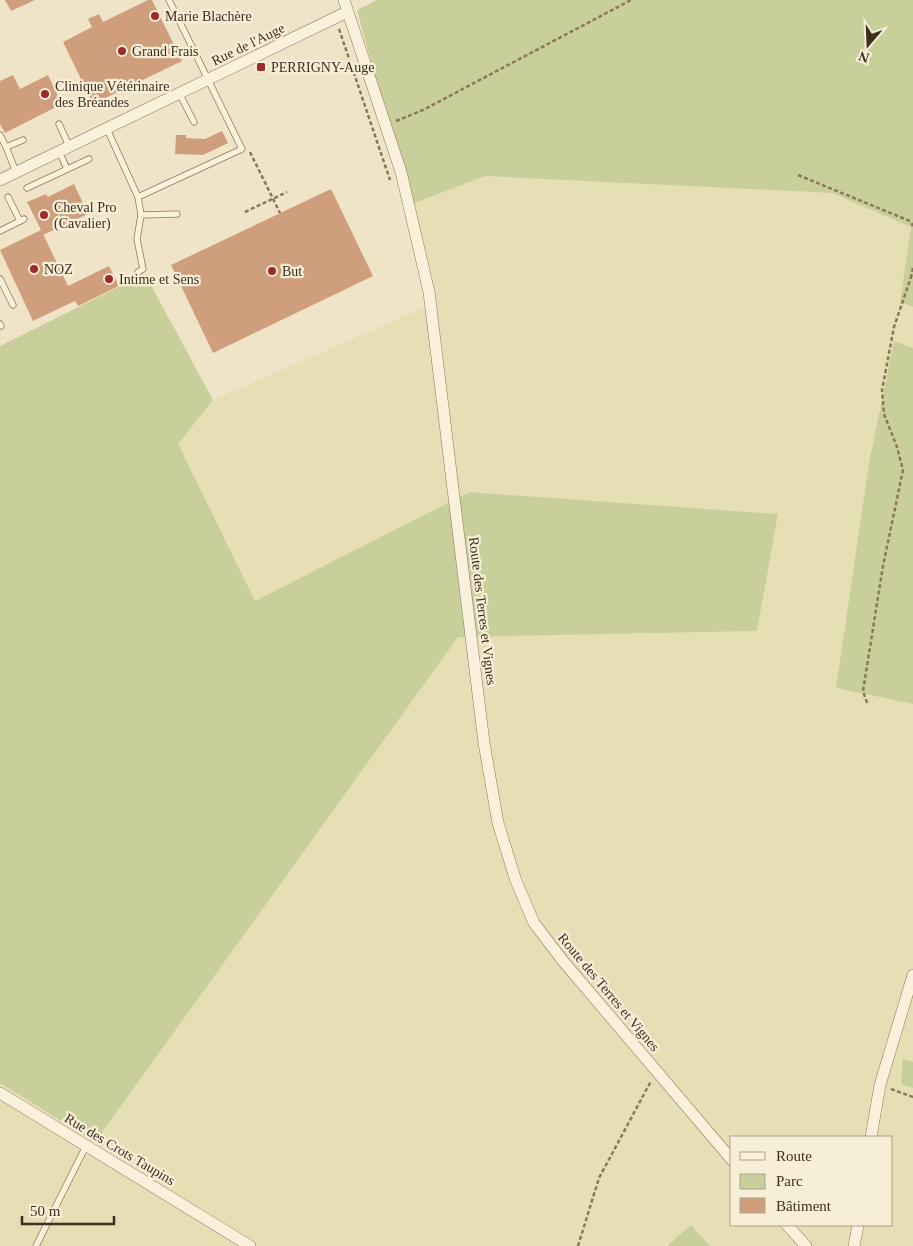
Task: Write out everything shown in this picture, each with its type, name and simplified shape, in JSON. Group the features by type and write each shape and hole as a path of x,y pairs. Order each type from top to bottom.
{"street":[{"name":"Route des Terres et Vignes","path":"344,0 407,194 429,292 484,743 498,823 516,881 534,923 562,961 730,1158"},
{"name":"Rue de l'Auge","path":"0,180 347,12"},
{"path":"872,1136 880,1085 913,974"},
{"name":"Rue des Crots Taupins","path":"0,1094 250,1246"},
{"path":"789,1226 806,1246"},
{"path":"854,1246 858,1226"}],"lane":[{"path":"138,197 242,149 169,0"},
{"path":"179,93 194,122"},
{"path":"59,124 67,169"},
{"path":"106,128 138,197 141,215 137,240 143,269 138,272"},
{"path":"0,135 16,172"},
{"path":"6,148 23,140"},
{"path":"27,188 89,159"},
{"path":"0,231 22,220 8,197"},
{"path":"141,215 177,214"},
{"path":"0,279 13,305"},
{"path":"36,1246 86,1146"}],"path":[{"path":"385,125 423,110 631,0"},
{"path":"335,18 392,188"},
{"path":"248,147 280,213"},
{"path":"798,175 910,221 913,226"},
{"path":"245,212 287,192"},
{"path":"867,703 863,691 882,566 903,470 897,447 884,414 882,390 894,327 912,277 913,268"},
{"path":"646,1074 658,1088"},
{"path":"578,1246 599,1178 652,1081"},
{"path":"880,1085 913,1097"}],"shaded area":[{"path":"485,176 832,193 911,227 900,302 913,307 913,348 894,341 869,463 836,688 913,704 913,1246 0,1246 0,1083 95,1141 458,637 757,631 778,514 469,492 255,601 177,444 213,400 437,302 412,204"}],"green space":[{"path":"377,0 913,0 913,307 900,302 911,227 832,193 485,176 412,204 407,194 357,10"},
{"path":"145,274 213,400 178,444 255,601 469,492 778,514 757,631 458,637 95,1142 0,1083 0,346"},
{"path":"894,341 913,348 913,704 836,688 869,463"},
{"path":"903,1059 913,1062 913,1088 901,1084"},
{"path":"691,1225 710,1246 668,1245"}],"building":[{"path":"5,0 35,0 11,11"},
{"name":"Grand Frais","path":"148,0 152,0 182,61 93,104 63,42 92,27 88,19 99,14 103,22"},
{"path":"13,75 20,89 48,75 62,104 5,133 0,124 0,81"},
{"path":"222,131 228,143 203,155 175,154 176,135 186,135 186,138 205,139"},
{"path":"74,184 88,214 43,235 68,286 109,266 119,286 78,306 75,301 33,321 0,250 41,230 27,202 46,194 48,197"},
{"name":"But","path":"331,189 373,276 213,353 171,265"}],"place":[{"name":"Marie Blachère","path":"155,16"},
{"name":"Grand Frais","path":"122,51"},
{"name":"PERRIGNY-Auge","path":"261,67"},
{"name":"Clinique Vétérinaire des Bréandes","path":"45,94"},
{"name":"Cheval Pro (Cavalier)","path":"44,215"},
{"name":"NOZ","path":"34,269"},
{"name":"But","path":"272,271"},
{"name":"Intime et Sens","path":"109,279"}]}
